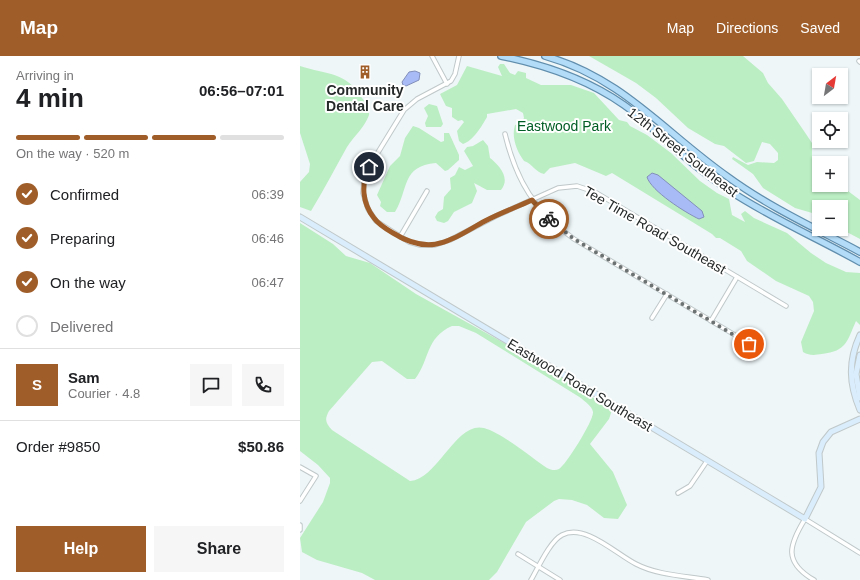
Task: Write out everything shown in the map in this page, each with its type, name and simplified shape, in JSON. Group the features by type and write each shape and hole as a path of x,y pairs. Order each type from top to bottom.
{"main road":[{"name":"12th Street Southeast","path":"501,56 558,70 601,90 636,114 685,157 730,191 762,210 860,262"},
{"name":"12th Street Southeast","path":"545,56 576,67 618,90 645,109 702,159 744,188 781,211 860,252"}],"street":[{"path":"432,56 447,84 454,77 459,56"},
{"name":"Tee Time Road Southeast","path":"447,84 417,99 404,110 366,174 363,193 371,215 376,221 400,237 420,245 444,243 487,220 532,200 565,187 577,186 588,189 786,306"},
{"path":"504,134 514,167 532,200 550,220 574,239 760,350"},
{"path":"400,237 427,191"},
{"name":"Eastwood Road Southeast","path":"300,217 860,553"},
{"path":"711,321 737,277"},
{"path":"652,318 667,294"},
{"path":"860,335 853,353 850,371 853,390 860,410"},
{"path":"860,355 856,374 860,398"},
{"path":"814,580 796,566 792,554 792,541 821,487 819,453 823,442 831,432 860,419"},
{"path":"678,493 690,486 707,461"},
{"path":"300,467 316,476 300,502"},
{"path":"300,525 300,530"},
{"path":"531,580 557,539 570,532 579,532 589,535 641,567 686,578 708,580"},
{"path":"518,554 560,580"}],"green space":[{"path":"589,56 743,56 763,73 768,83 782,99 812,143 812,192 848,191 860,200 860,239 848,233 848,200 812,200 812,213 795,208 763,188 753,174 732,159 733,157 748,165 757,162 774,163 778,160 778,153 770,144 762,142 754,161 746,163 724,146 715,144 688,128 656,98 636,83"},
{"name":"Eastwood Park","path":"500,64 504,64 510,73 515,75 518,71 526,73 526,78 541,85 571,85 594,93 619,120 627,122 630,126 647,135 671,153 700,181 717,193 729,199 732,215 745,222 741,214 745,211 754,218 787,233 811,253 826,263 846,272 860,273 860,325 856,321 845,344 837,350 830,353 815,355 803,352 801,342 814,311 813,302 809,296 776,281 747,261 741,251 720,238 716,238 712,234 612,173 606,176 575,163 550,168 544,174 538,172 530,164 524,161 517,149 514,139 515,125 521,123 524,118 523,113 516,109 487,114 483,125 477,133 463,144 459,141 457,131 464,122 462,120 458,121 452,117 452,108 446,106 440,94 457,85 467,66 502,76 498,67"},
{"path":"300,66 342,78 356,89 366,104 369,112 365,124 347,147 311,211 300,207 300,182 309,172 310,164 300,133"},
{"path":"429,104 437,106 443,124 441,127 426,127 425,123 428,116 424,108"},
{"path":"413,126 419,128 441,142 444,141 444,133 449,133 459,155 459,160 445,171 436,163 425,165 417,169 411,174 395,212 387,212 380,206 381,202 377,195 390,166 400,156 405,138"},
{"path":"483,140 488,146 490,158 503,172 505,181 504,185 501,190 487,190 474,183 477,191 472,203 454,212 448,221 444,223 437,221 435,217 438,212 443,209 444,197 451,189 450,178 455,175 459,167 465,170 473,166 464,151 467,147 473,146"},
{"path":"300,223 333,244 346,256 370,263 416,294 513,348 529,360 564,378 612,410 609,419 590,444 613,472 627,505 618,519 604,518 587,505 572,500 559,499 554,501 526,522 497,572 489,580 375,580 362,573 317,560 302,552 300,538 323,502 330,483 330,478 318,465 300,451","holes":["452,326 459,326 476,333 581,398 591,408 593,412 592,417 585,432 563,466 559,469 553,470 547,468 508,440 491,431 484,428 474,428 465,433 456,441 429,471 420,478 410,481 332,430 328,425 326,419 329,411 372,362 382,361 407,379 415,379 420,372 432,343 443,331"]}],"water":[{"path":"415,71 420,73 419,80 406,86 403,85 402,82 409,72"},
{"path":"652,173 658,175 702,211 704,217 699,219 693,216 662,195 650,183 647,177"}],"way so far":[{"path":"549,219 558,228 574,239 749,344"}],"place":[{"name":"Community Dental Care","path":"365,72"}],"route":[{"path":"369,167 364,180 363,193 371,215 382,226 414,244 435,245 444,243 487,220 532,200 549,219"}]}
